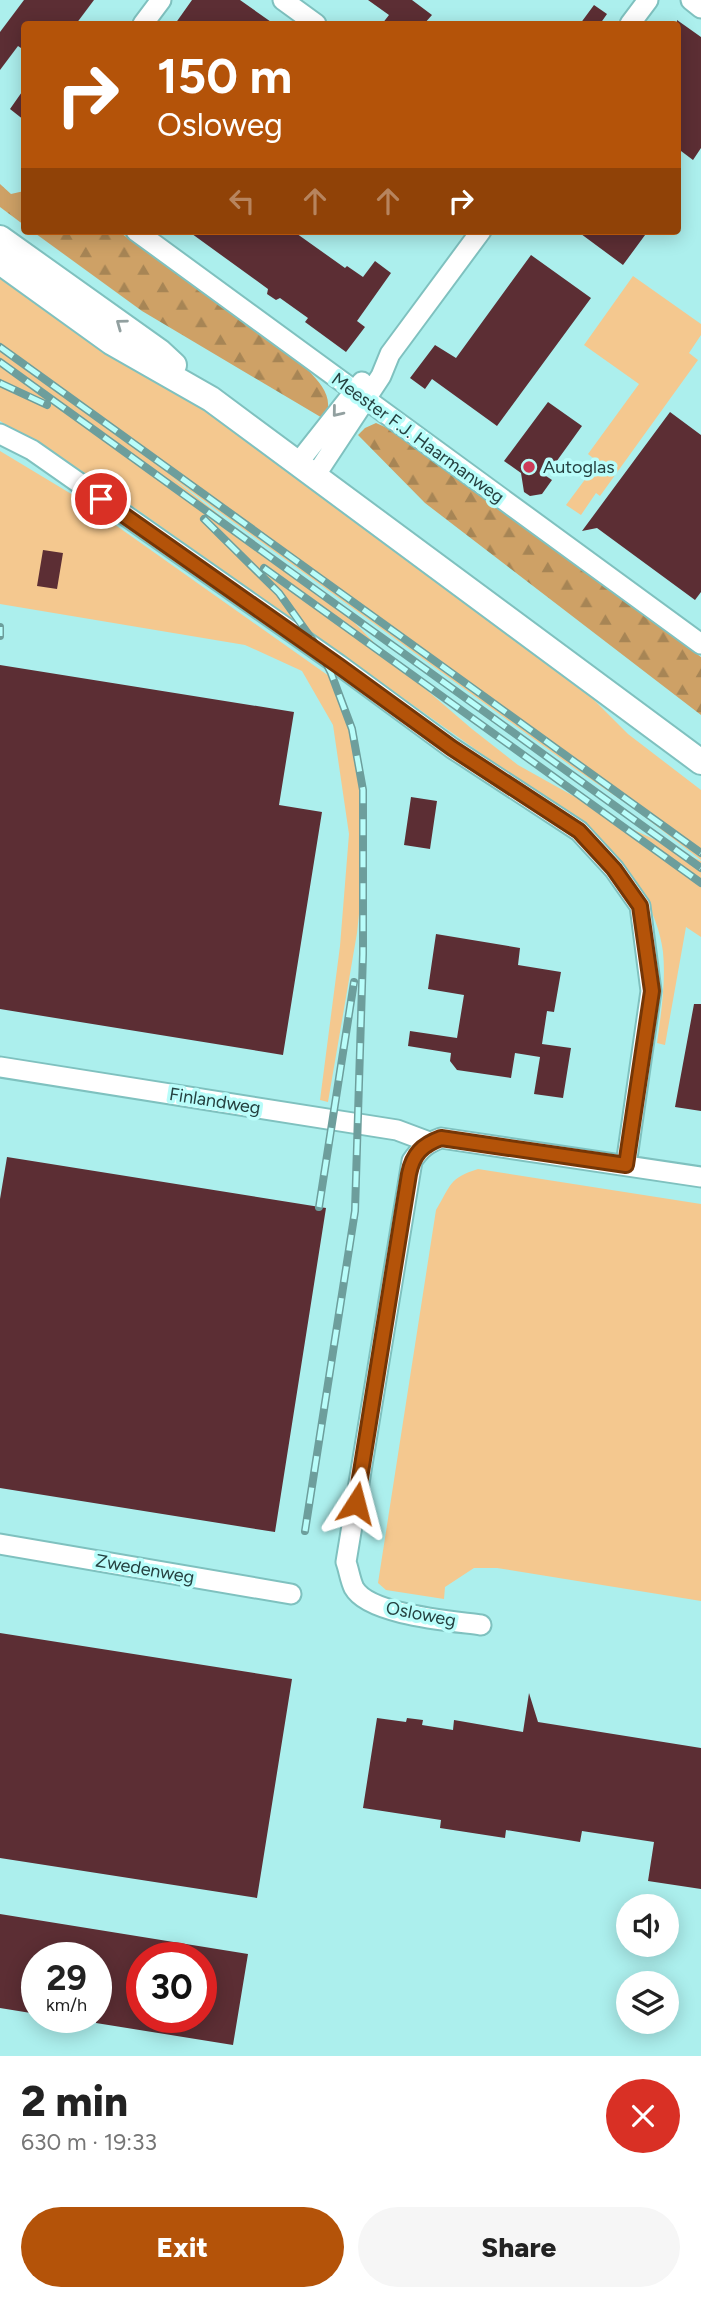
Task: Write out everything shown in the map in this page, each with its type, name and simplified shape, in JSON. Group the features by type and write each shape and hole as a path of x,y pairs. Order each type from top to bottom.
{"main road":[{"path":"0,238 160,352 211,399 701,762"},
{"path":"0,262 111,342 211,399"}],"street":[{"path":"145,21 161,0"},
{"path":"283,0 312,21"},
{"path":"633,21 648,0"},
{"path":"691,0 701,8"},
{"name":"Meester F.J. Haarmanweg","path":"141,235 701,644"},
{"path":"306,469 360,395 371,371 390,354 478,235"},
{"path":"0,434 32,450 452,748 579,831 614,869 640,906 652,991 626,1165"},
{"name":"Finlandweg","path":"0,1067 397,1130 429,1142"},
{"path":"429,1142 441,1138 469,1141 701,1177"},
{"name":"Osloweg","path":"429,1142 419,1150 412,1161 409,1174 346,1562 355,1590 377,1605 407,1614 481,1625"},
{"name":"Zwedenweg","path":"0,1544 290,1594"}],"shaded area":[{"path":"0,273 95,341 214,416 593,699 628,734 701,790 701,860 633,808 167,474 349,617 387,656 518,765 634,830 701,861 701,937 686,927 665,1045 657,1043 664,963 655,921 632,877 601,841 87,474 0,421"},
{"path":"633,276 701,324 701,335 689,353 698,360 600,496 596,493 581,515 566,505 598,462 588,454 639,384 584,345"},
{"path":"0,451 73,495 336,681 347,708 362,771 367,838 357,933 328,1102 320,1100 340,946 349,834 333,725 302,671 245,645 0,604"},
{"path":"478,1169 701,1204 701,1601 497,1568 474,1568 445,1587 444,1599 386,1590 378,1583 436,1210 456,1179"}],"green space":[{"path":"0,184 11,194 21,192 21,223 0,207"},
{"path":"38,235 123,235 308,370 322,387 327,399 324,419 142,311"},
{"path":"376,423 392,430 701,657 701,715 425,503 358,435"}],"building":[{"path":"24,0 94,0 78,21 21,21 21,48 18,46 0,70 0,32"},
{"path":"192,0 240,0 270,21 177,21"},
{"path":"368,0 412,0 432,15 427,21 384,21 389,15"},
{"path":"594,5 607,14 602,21 582,21"},
{"path":"681,23 701,37 701,148 693,160 681,151"},
{"path":"21,93 21,118 10,109"},
{"path":"194,235 299,235 345,268 347,266 363,277 375,261 391,273 357,321 365,327 346,352 305,322 308,318 280,298 276,300 267,294 268,289"},
{"path":"582,235 645,235 623,265"},
{"path":"531,255 591,298 497,426 432,379 425,389 410,378 435,345 456,358"},
{"path":"548,402 582,426 546,476 552,480 542,494 530,496 524,492 521,473 504,461"},
{"path":"670,412 701,435 701,592 695,600 597,528 582,531"},
{"path":"43,550 63,553 57,589 37,586"},
{"path":"0,665 294,712 279,805 322,812 283,1055 0,1009"},
{"path":"411,797 437,801 430,849 404,845"},
{"path":"436,934 520,948 518,965 561,972 554,1012 547,1011 542,1044 571,1048 563,1098 534,1094 540,1057 515,1053 511,1078 457,1070 450,1061 451,1053 408,1046 410,1031 457,1038 464,995 428,989"},
{"path":"694,1004 701,1004 701,1111 675,1107"},
{"path":"7,1157 326,1208 275,1532 0,1488 0,1199"},
{"path":"0,1633 292,1679 257,1898 0,1858"},
{"path":"529,1693 538,1722 701,1748 701,1889 648,1881 654,1842 582,1831 580,1842 506,1830 505,1838 440,1828 441,1820 363,1808 377,1718 406,1722 407,1718 423,1720 422,1725 453,1730 454,1720 523,1732"},
{"path":"0,1914 174,1942 126,1942 126,2028 112,2026 112,1942 21,1942 21,2011 0,2008"},
{"path":"217,1949 248,1954 233,2045 158,2033 217,2033"}],"railway":[{"path":"0,347 701,853"},
{"path":"0,362 701,868"},
{"path":"0,383 47,405"},
{"path":"204,519 279,593 319,649 352,729 363,790 363,954 355,1211 305,1531"},
{"path":"264,568 701,883"},
{"path":"0,627 0,636"},
{"path":"319,1207 354,982"}],"place":[{"name":"Autoglas","path":"529,467"}],"route":[{"path":"101,499 452,748 579,831 614,869 640,906 652,991 626,1165 441,1138 429,1142 419,1150 412,1161 409,1174 356,1503"}]}
